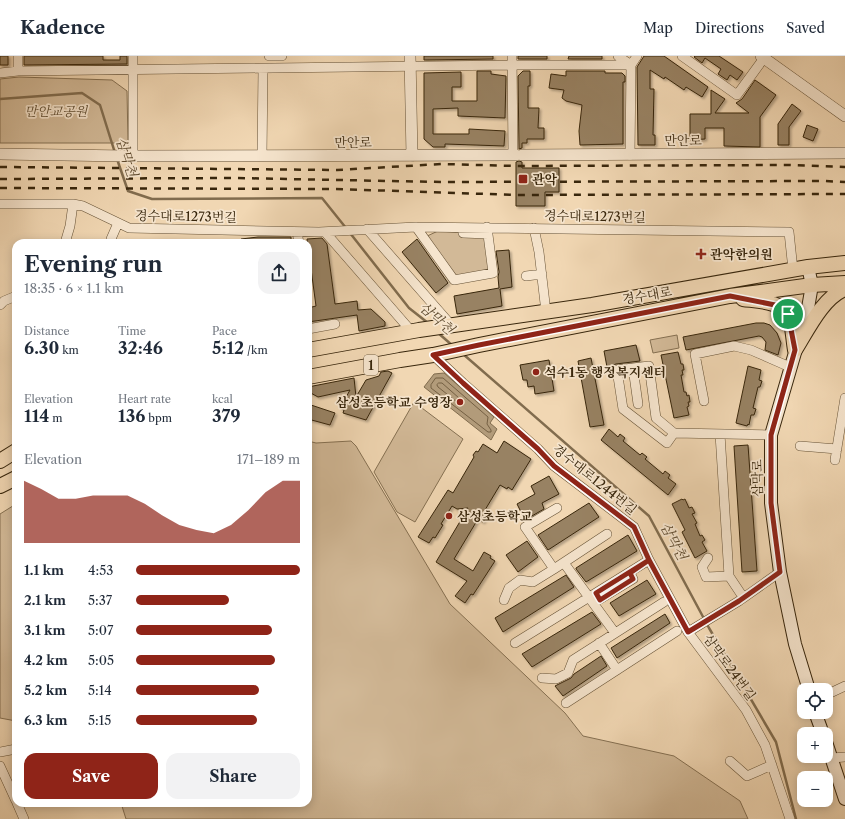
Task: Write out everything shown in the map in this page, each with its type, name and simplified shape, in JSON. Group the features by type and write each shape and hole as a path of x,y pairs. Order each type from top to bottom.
{"main road":[{"name":"경수대로","path":"451,326 599,304 808,267 845,262"},
{"name":"삼막로","path":"807,683 795,644 780,572 771,503 771,435 808,308 812,285 808,267"},
{"name":"경수대로","path":"433,355 730,296 812,285 845,283"},
{"path":"795,350 816,316 838,292 845,289"},
{"path":"730,296 780,306 788,314 795,350"},
{"name":"1","path":"312,349 451,326"},
{"name":"1","path":"312,376 433,355"},
{"path":"0,461 12,454"},
{"path":"0,486 12,480"},
{"path":"833,761 845,799"}],"street":[{"path":"18,56 18,71"},
{"path":"130,156 133,56"},
{"path":"269,56 282,56"},
{"path":"618,56 631,65"},
{"path":"630,154 631,65 637,56"},
{"path":"682,56 737,96 762,57 845,116"},
{"path":"0,73 18,71 263,69 410,62 512,61 631,65"},
{"path":"512,61 517,155"},
{"path":"410,62 412,156"},
{"path":"262,156 263,69"},
{"name":"만안로","path":"0,154 130,156 412,156 845,153"},
{"name":"경수대로1273번길","path":"0,204 73,204 83,206 129,228 297,232 326,232 416,227 487,231 534,228 789,232 793,270"},
{"path":"65,239 70,226 73,204"},
{"path":"111,239 118,223"},
{"path":"416,227 454,280 493,273 487,231 438,231"},
{"path":"534,228 542,274 546,312"},
{"path":"365,229 451,326"},
{"path":"297,232 298,239"},
{"path":"326,232 415,331"},
{"path":"526,276 542,274"},
{"path":"0,305 4,301 12,298"},
{"path":"312,328 335,324"},
{"path":"704,401 695,354 734,346 751,350 790,367"},
{"name":"경수대로1244번길","path":"433,355 538,449 554,466 634,527 649,560 688,632"},
{"path":"674,433 667,442 623,409 617,370 649,366 656,418 674,433 771,435"},
{"path":"632,368 638,404"},
{"path":"800,446 838,456 845,398"},
{"path":"648,428 656,418"},
{"path":"720,434 729,576 743,597"},
{"path":"554,569 526,527 557,508"},
{"path":"504,600 509,588 520,580 534,582 607,534"},
{"path":"708,558 702,567 706,577 729,576"},
{"path":"515,643 649,560"},
{"path":"564,563 593,595 615,633"},
{"name":"삼막로24번길","path":"780,572 739,601 688,632 746,710 765,745 790,819"},
{"path":"542,678 556,679 568,673 573,660 664,602"},
{"path":"566,702 676,631"},
{"path":"599,643 617,670"},
{"path":"833,692 845,686"},
{"path":"0,752 12,750"},
{"path":"833,758 845,757"},
{"path":"730,761 747,776 772,765"},
{"path":"0,766 12,793"},
{"path":"18,807 24,819"}],"green space":[{"name":"만안교공원","path":"19,77 112,80 127,91 128,143 0,143 0,79"},
{"path":"438,231 488,234 493,273 454,280 425,237"},
{"path":"677,335 679,348 653,353 650,340"},
{"path":"414,402 463,439 415,522 397,512 374,472"},
{"path":"351,441 356,446 450,604 565,713 583,736 674,756 740,801 748,819 126,819 122,807 312,807 312,442"},
{"path":"12,506 12,720 0,718 0,514"}],"water":[{"name":"삼성초등학교 수영장","path":"444,373 494,417 490,423 497,429 491,440 424,387 434,374"}],"building":[{"path":"0,56 8,56 8,65 0,65"},
{"path":"24,56 103,56 103,60 120,60 120,56 127,56 127,64 24,65"},
{"path":"424,56 493,56 493,59 424,60"},
{"path":"518,56 547,56 547,59 518,59"},
{"path":"569,56 602,56 602,59 568,59"},
{"path":"644,56 664,56 708,87 702,97 686,87 684,90 665,77 664,79 650,70 650,89 654,89 653,135 655,135 655,145 638,145 637,67"},
{"path":"719,56 743,72 737,80 730,75 727,80 718,74 721,69 705,58 702,63 694,57"},
{"path":"477,71 491,71 491,74 506,76 505,118 458,116 458,108 433,109 433,134 469,134 469,129 505,131 504,146 445,144 445,147 433,147 424,139 424,73 461,72 461,87 452,87 452,101 477,101"},
{"path":"523,71 530,71 528,108 539,108 538,128 544,128 544,139 527,139 527,143 522,143 522,148 519,149 518,76"},
{"path":"566,71 605,71 605,73 622,73 625,76 625,82 623,82 623,144 580,145 579,131 582,105 566,101 562,98 564,90 549,88 551,74 566,76"},
{"path":"755,80 776,95 760,117 760,147 724,146 724,128 705,128 705,139 690,140 690,114 711,114 711,90 725,99 715,113 749,113 736,103 742,99"},
{"path":"792,104 801,111 789,127 789,145 778,145 778,124"},
{"path":"807,125 818,129 813,141 803,137"},
{"path":"516,162 522,162 522,168 559,168 559,192 545,192 545,206 516,206"},
{"path":"258,237 291,237 291,239 241,239"},
{"path":"322,238 327,244 335,304 357,301 358,310 371,309 385,322 385,326 359,331 357,315 312,321 312,307 316,306 312,276 312,239 307,239"},
{"path":"417,239 448,283 436,293 402,252"},
{"path":"509,250 512,287 500,289 502,306 457,314 454,296 499,288 499,272 496,251"},
{"path":"756,323 770,325 777,333 781,343 778,355 765,350 766,342 759,336 686,350 683,337"},
{"path":"636,345 640,361 616,364 607,367 604,351"},
{"path":"678,352 684,370 682,370 683,375 681,375 684,392 686,392 687,396 689,395 690,402 688,402 689,406 687,407 689,415 674,418 661,355"},
{"path":"591,358 604,425 590,427 578,361"},
{"name":"석수1동 행정복지센터","path":"549,360 554,391 535,394 534,386 528,387 527,380 523,380 520,365"},
{"path":"748,366 761,370 759,380 762,381 760,387 758,387 753,408 756,409 754,415 751,415 749,425 748,424 747,426 736,423"},
{"path":"388,371 392,373 366,420 343,413 344,410 340,408 350,390 318,397 312,394 312,386 354,378 356,397 366,380 379,376 381,372"},
{"path":"312,405 335,413 330,425 312,420"},
{"path":"609,429 618,437 620,434 625,438 623,441 640,455 642,453 647,457 645,459 663,474 665,471 670,475 668,478 676,484 668,495 601,440"},
{"path":"504,441 531,459 512,490 508,487 507,489 500,485 485,510 488,512 483,522 478,519 454,559 473,571 484,552 491,556 490,558 495,561 473,595 471,594 465,603 455,596 467,581 436,562 468,508 457,509 452,506 441,524 443,525 435,538 433,537 429,543 418,537 448,490 453,493 476,451 478,452 483,444 497,453"},
{"path":"748,445 757,571 742,572 734,446"},
{"path":"549,476 559,494 542,503 544,509 525,520 517,504 535,494 531,486"},
{"path":"685,499 689,508 692,507 695,513 692,514 697,523 695,524 700,536 702,535 705,540 702,542 707,551 695,558 682,532 685,530 672,504"},
{"path":"589,503 599,517 548,550 538,535"},
{"path":"628,535 637,551 586,582 576,568"},
{"path":"527,541 538,557 518,572 506,555"},
{"path":"566,575 574,587 503,632 495,618"},
{"path":"647,580 656,594 619,616 610,603"},
{"path":"592,612 601,624 532,667 522,654"},
{"path":"665,614 670,623 617,658 611,648"},
{"path":"601,656 607,666 563,696 555,686 571,678 574,674"}],"waterway":[{"name":"삼막천","path":"0,99 82,93 100,105 115,153"},
{"name":"삼막천","path":"117,159 128,191 152,199 322,198 346,228"},
{"name":"삼막천","path":"350,233 409,308 428,323"},
{"name":"삼막천","path":"437,332 453,346"},
{"name":"삼막천","path":"463,354 649,516 709,628 776,742 796,819"}],"railway":[{"path":"0,167 337,170 442,164 517,166 788,165 845,167"},
{"path":"0,179 235,178 441,182 845,182"},
{"path":"0,188 336,189 517,195 845,194"}],"place":[{"name":"관악","path":"523,179"},
{"name":"관악한의원","path":"701,254"},
{"name":"석수1동 행정복지센터","path":"536,372"},
{"name":"삼성초등학교 수영장","path":"460,402"},
{"name":"삼성초등학교","path":"449,516"}],"route":[{"path":"788,314 780,306 730,296 433,355 538,449 554,466 634,527 649,560 596,593 600,600 633,579 630,573 649,560 688,632 739,601 780,572 771,503 771,435 795,350 788,314"}]}
